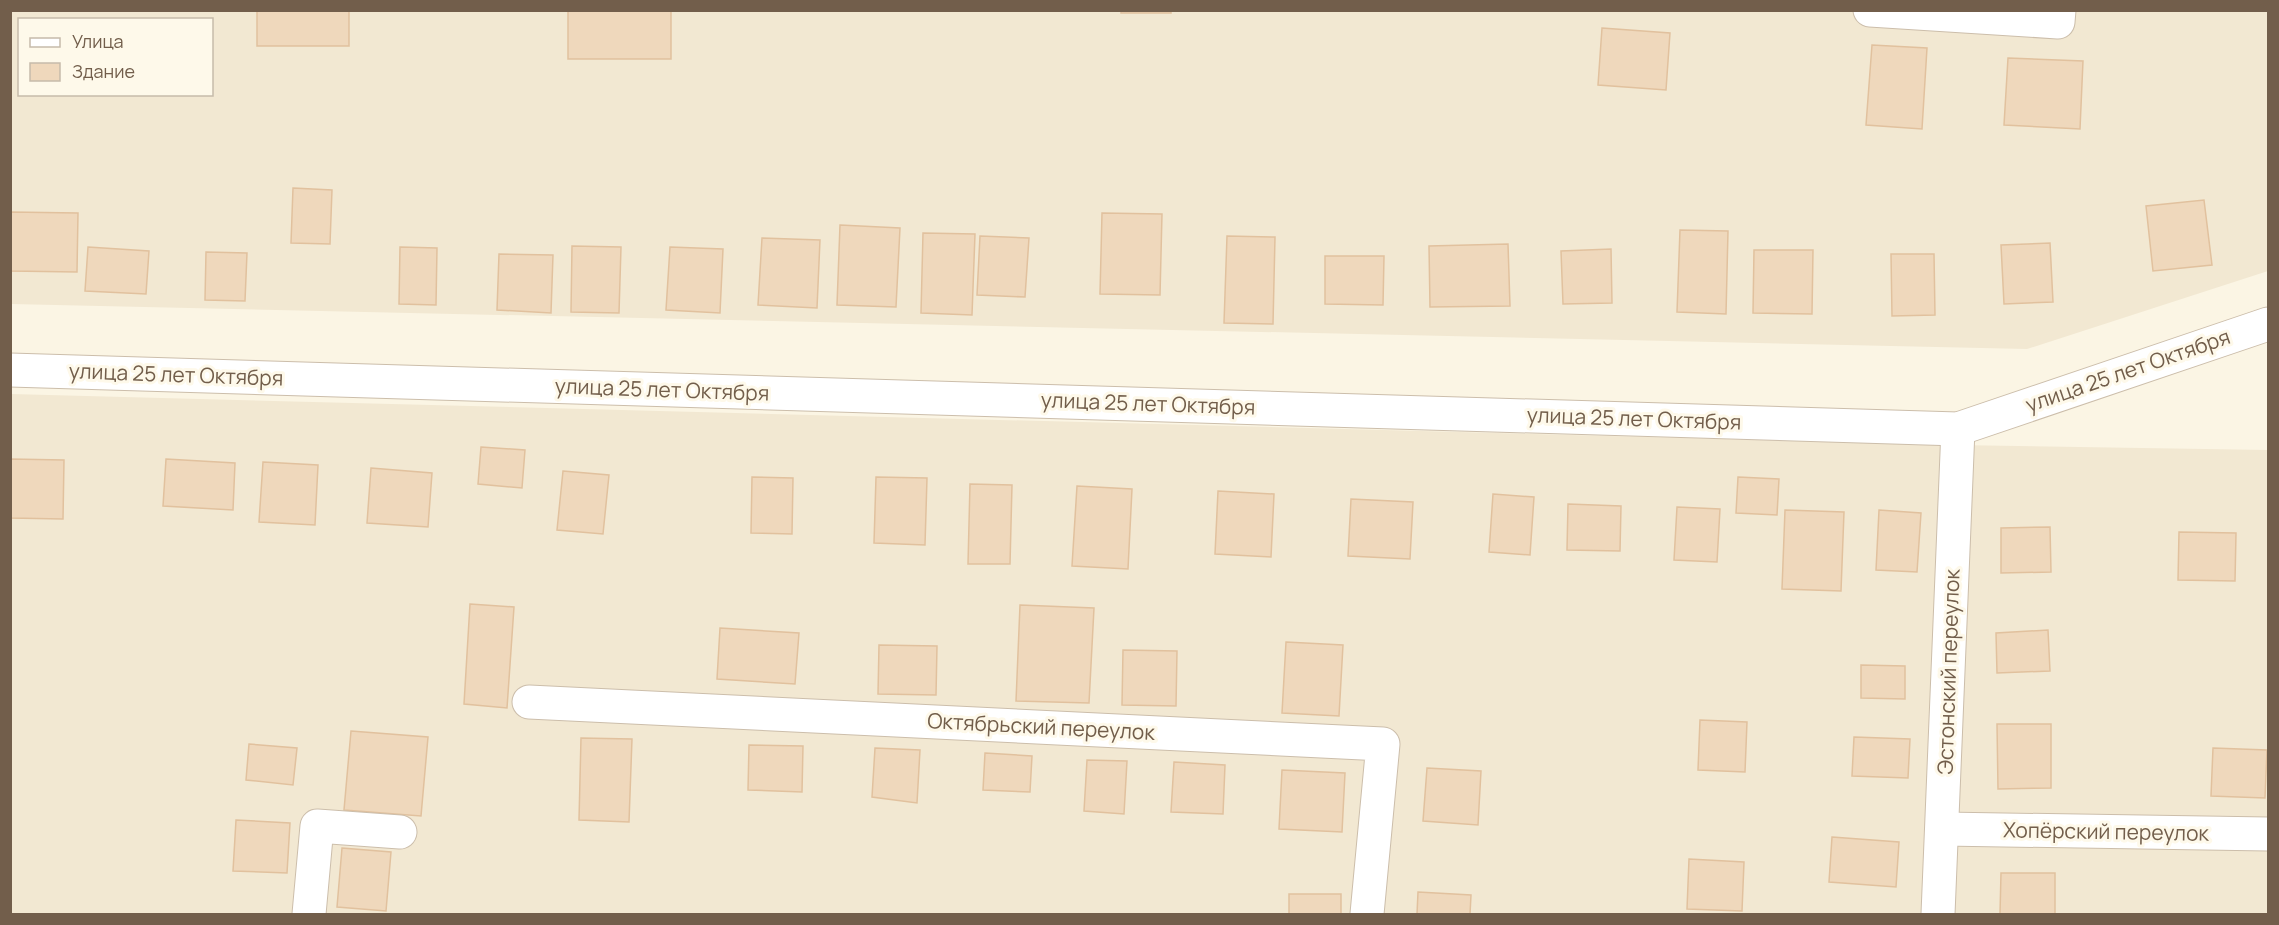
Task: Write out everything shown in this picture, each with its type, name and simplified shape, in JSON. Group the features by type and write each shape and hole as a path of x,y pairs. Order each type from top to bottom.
{"street":[{"path":"1870,10 2058,22 2059,10"},
{"name":"улица 25 лет Октября","path":"10,370 1958,429 2268,324"},
{"name":"Эстонский переулок","path":"1938,915 1958,429"},
{"name":"Октябрьский переулок","path":"529,702 1383,744 1367,915"},
{"path":"309,915 317,825 400,831"},
{"name":"Хопёрский переулок","path":"1943,829 2268,834"}],"shaded area":[{"path":"11,11 2268,11 2268,271 2027,349 11,304"},
{"path":"11,394 1955,445 2268,450 2268,914 11,914"}],"building":[{"path":"257,10 349,10 349,46 257,46"},
{"path":"568,10 671,10 671,59 568,59"},
{"path":"1121,10 1171,10 1171,13 1121,13"},
{"path":"1602,28 1670,33 1666,90 1598,85"},
{"path":"1872,45 1927,48 1922,129 1866,125"},
{"path":"2008,58 2083,61 2080,129 2004,125"},
{"path":"293,188 332,190 330,244 291,243"},
{"path":"2204,200 2212,265 2153,271 2146,206"},
{"path":"10,212 78,213 77,272 10,271"},
{"path":"1102,213 1162,214 1160,295 1100,294"},
{"path":"840,225 900,228 896,307 837,305"},
{"path":"1680,230 1728,231 1726,314 1677,312"},
{"path":"923,233 975,234 972,315 921,313"},
{"path":"980,236 1029,238 1025,297 977,295"},
{"path":"1227,236 1275,237 1273,324 1224,323"},
{"path":"762,238 820,240 817,308 758,305"},
{"path":"2050,243 2053,302 2004,304 2001,245"},
{"path":"1508,244 1510,306 1430,307 1429,246"},
{"path":"572,246 621,247 619,313 571,312"},
{"path":"88,247 149,251 146,294 85,291"},
{"path":"400,247 437,248 436,305 399,304"},
{"path":"670,247 723,249 720,313 666,310"},
{"path":"1611,249 1612,303 1563,304 1561,251"},
{"path":"1754,250 1813,250 1812,314 1753,313"},
{"path":"206,252 247,253 245,301 205,300"},
{"path":"499,254 553,255 551,313 497,310"},
{"path":"1891,254 1934,254 1935,315 1892,316"},
{"path":"1325,256 1384,256 1383,305 1325,304"},
{"path":"481,447 525,450 522,488 478,484"},
{"path":"10,459 64,460 63,519 10,518"},
{"path":"166,459 235,463 233,510 163,506"},
{"path":"263,462 318,465 315,525 259,522"},
{"path":"371,468 432,473 428,527 367,523"},
{"path":"563,471 609,475 603,534 557,530"},
{"path":"752,477 793,478 792,534 751,533"},
{"path":"876,477 927,478 925,545 874,543"},
{"path":"1738,477 1779,479 1777,515 1736,513"},
{"path":"970,484 1012,485 1010,564 968,564"},
{"path":"1077,486 1132,489 1128,569 1072,566"},
{"path":"1218,491 1274,494 1271,557 1215,554"},
{"path":"1493,494 1534,497 1530,555 1489,552"},
{"path":"1351,499 1413,502 1410,559 1348,556"},
{"path":"1568,504 1621,506 1620,551 1567,550"},
{"path":"1677,507 1720,509 1717,562 1674,560"},
{"path":"1785,510 1844,512 1841,591 1782,589"},
{"path":"1879,510 1921,513 1917,572 1876,570"},
{"path":"2050,527 2051,572 2001,573 2001,528"},
{"path":"2179,532 2236,533 2235,581 2178,580"},
{"path":"470,604 514,607 507,708 464,704"},
{"path":"1020,605 1094,608 1089,703 1016,701"},
{"path":"720,628 799,633 795,684 717,679"},
{"path":"2048,630 2050,671 1997,673 1996,633"},
{"path":"1286,642 1343,645 1339,716 1282,713"},
{"path":"879,645 937,646 936,695 878,694"},
{"path":"1123,650 1177,651 1176,706 1122,705"},
{"path":"1861,665 1905,666 1905,699 1861,698"},
{"path":"1700,720 1747,722 1745,772 1698,770"},
{"path":"1997,724 2051,724 2051,788 1998,789"},
{"path":"351,731 428,737 421,816 344,810"},
{"path":"1854,737 1910,739 1908,778 1852,776"},
{"path":"581,738 632,739 629,822 579,820"},
{"path":"249,744 297,748 293,785 246,780"},
{"path":"749,745 803,746 802,792 748,790"},
{"path":"875,748 920,750 917,803 872,797"},
{"path":"2213,748 2267,750 2265,798 2211,796"},
{"path":"985,753 1032,756 1030,792 983,790"},
{"path":"1087,760 1127,761 1124,814 1084,811"},
{"path":"1174,762 1225,765 1223,814 1171,812"},
{"path":"1427,768 1481,771 1478,825 1423,821"},
{"path":"1282,770 1345,773 1342,832 1279,829"},
{"path":"236,820 290,823 287,873 233,871"},
{"path":"1832,837 1899,842 1896,887 1829,882"},
{"path":"342,848 391,852 386,911 337,907"},
{"path":"1689,859 1744,862 1742,911 1687,909"},
{"path":"2001,873 2055,873 2055,914 2000,914"},
{"path":"1418,892 1471,895 1470,914 1417,914"},
{"path":"1289,894 1341,894 1341,914 1289,914"}]}
